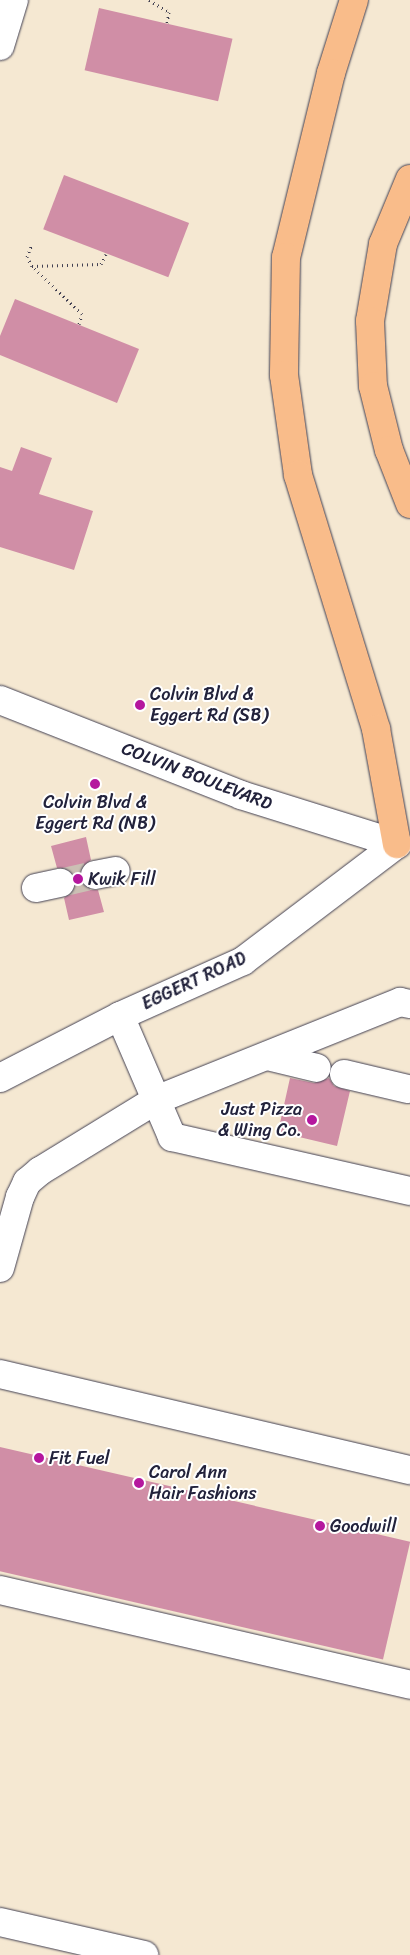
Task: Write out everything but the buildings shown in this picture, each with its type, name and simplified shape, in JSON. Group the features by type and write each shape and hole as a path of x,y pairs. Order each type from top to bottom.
{"highway":[{"path":"354,0 331,72 286,257 284,375 298,475 376,729 397,844"},
{"path":"410,179 383,244 370,321 372,386 388,450 410,504"}],"street":[{"path":"0,46 14,0"},
{"name":"COLVIN BOULEVARD","path":"0,700 241,795 397,844"},
{"name":"EGGERT ROAD","path":"0,1078 120,1016 243,961 397,844"},
{"path":"0,1268 27,1182 40,1170 156,1100 400,1002 410,1004"},
{"path":"120,1016 172,1137 410,1191"},
{"path":"267,1056 317,1068"},
{"path":"344,1074 408,1089"},
{"path":"0,1374 410,1470"},
{"path":"0,1590 410,1685"},
{"path":"0,1922 144,1955"}],"path":[{"path":"149,0 170,12 167,24"},
{"path":"32,244 27,257 32,266 82,314 79,324"},
{"path":"32,266 101,264 106,254"}],"tunnel":[{"path":"60,883 95,875"}],"place":[{"name":"Colvin Blvd & Eggert Rd (SB)","path":"140,705"},
{"name":"Colvin Blvd & Eggert Rd (NB)","path":"95,784"},
{"name":"Kwik Fill","path":"78,879"},
{"name":"Just Pizza & Wing Co.","path":"312,1120"},
{"name":"Fit Fuel","path":"39,1458"},
{"name":"Carol Ann Hair Fashions","path":"139,1483"},
{"name":"Goodwill","path":"320,1526"}]}
